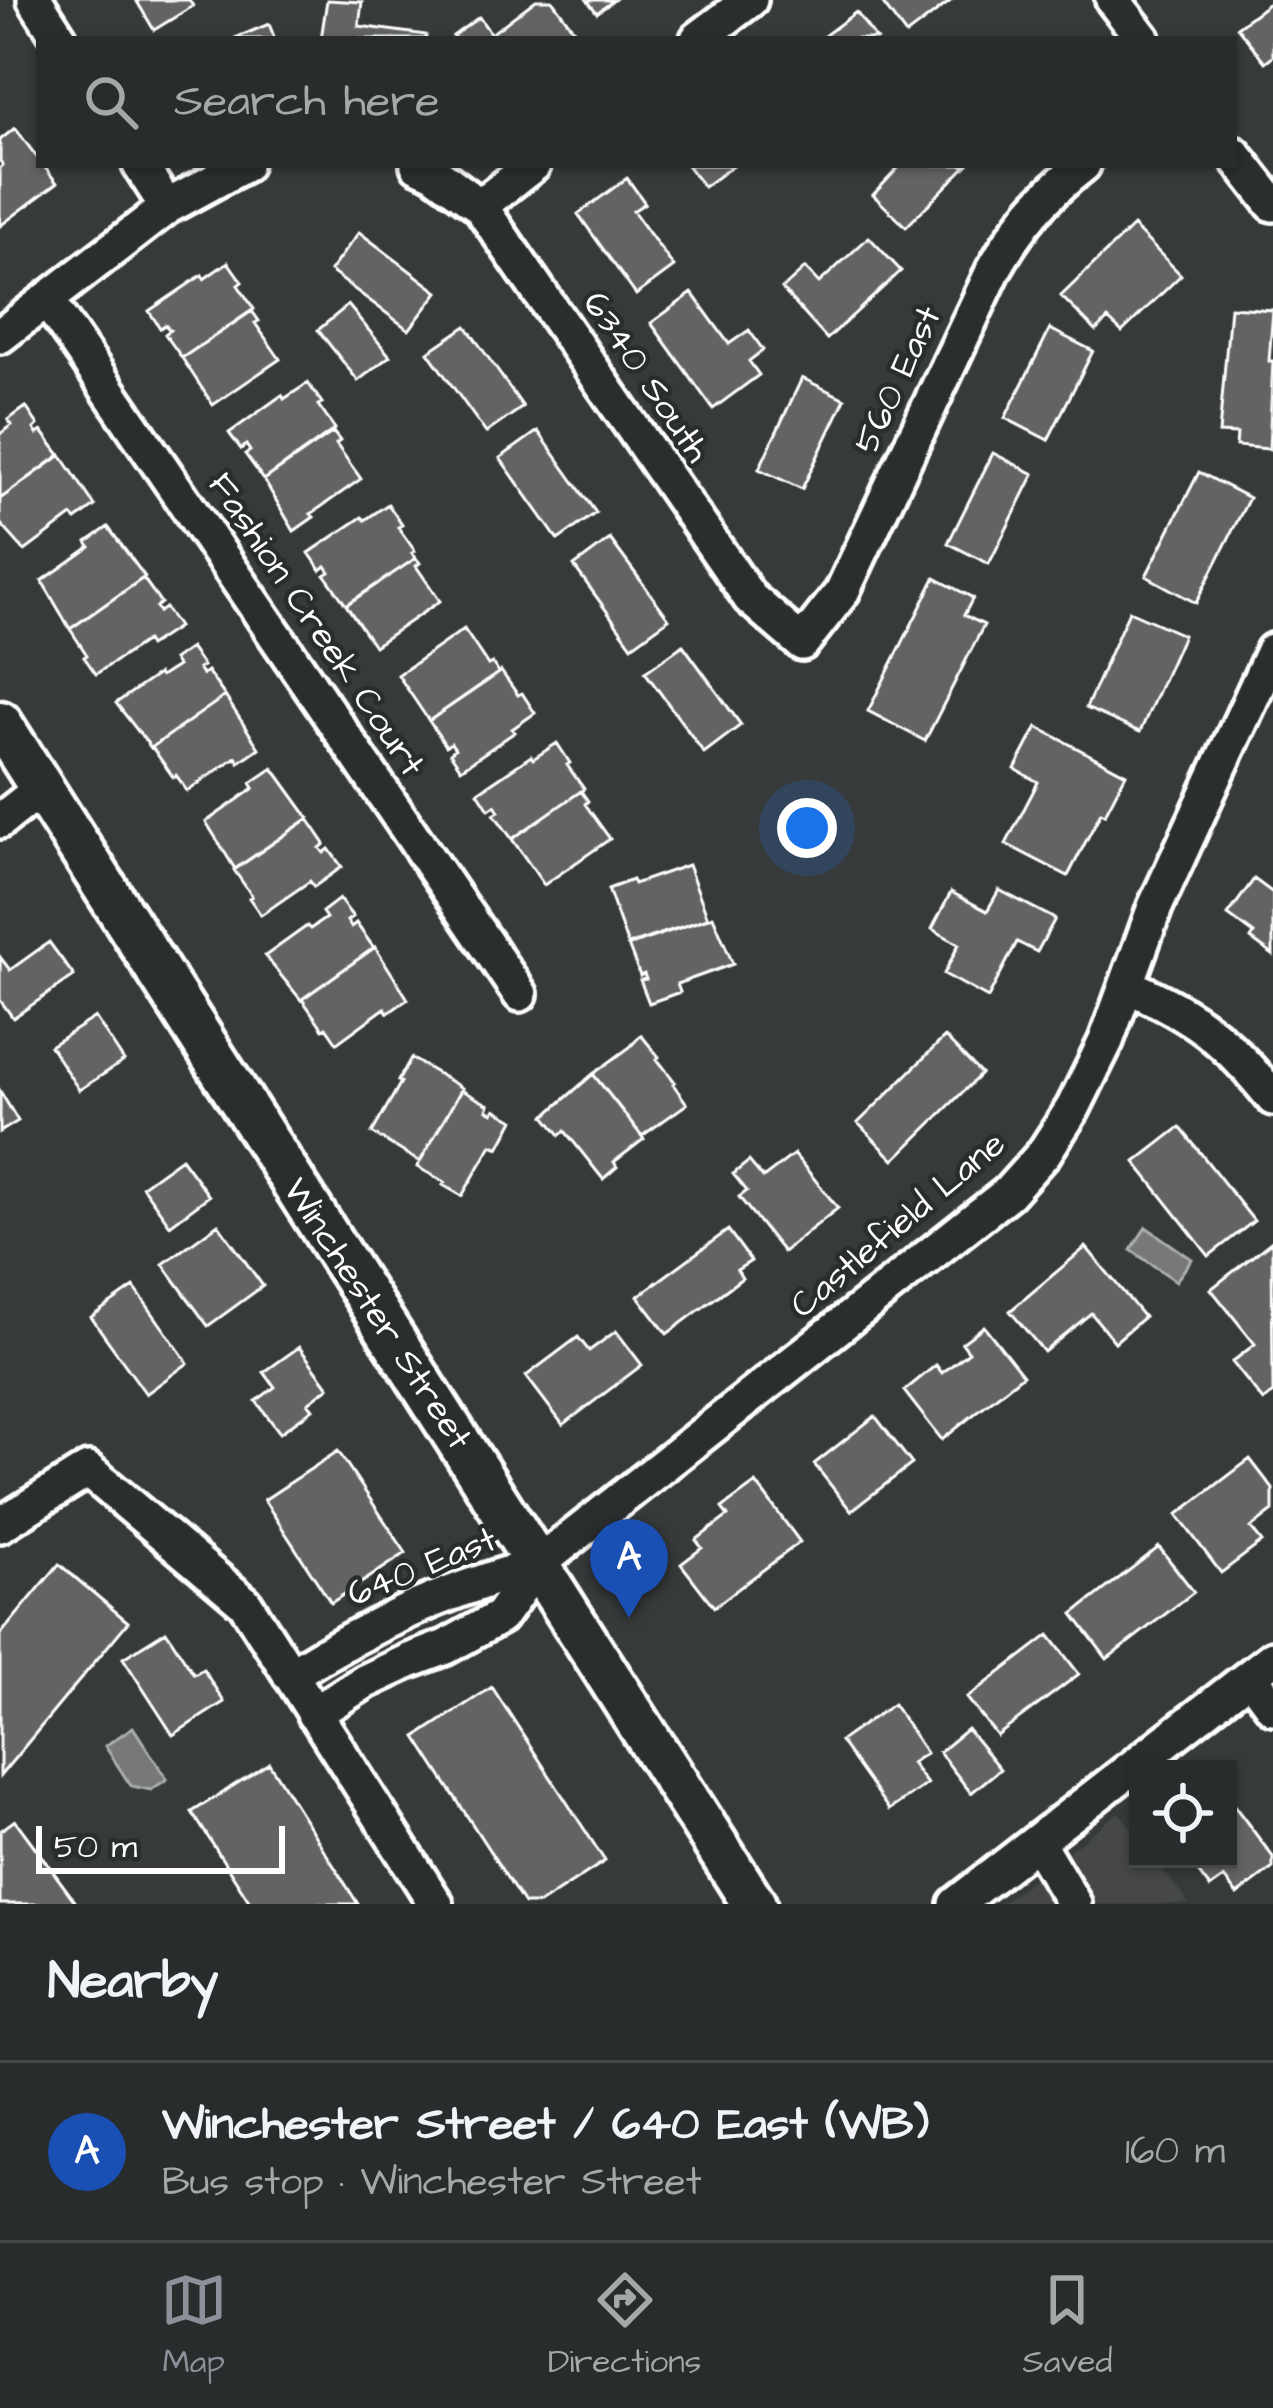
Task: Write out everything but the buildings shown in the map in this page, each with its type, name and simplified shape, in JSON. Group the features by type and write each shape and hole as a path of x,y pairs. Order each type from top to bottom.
{"main road":[{"name":"Winchester Street","path":"0,723 754,1904"}],"street":[{"path":"35,0 58,36"},
{"path":"702,36 750,0"},
{"path":"1113,0 1141,36"},
{"path":"1237,158 1273,204"},
{"path":"142,168 166,207"},
{"path":"0,336 166,207 238,168"},
{"name":"6340 South","path":"425,168 480,206 750,598 802,643"},
{"path":"480,206 529,168"},
{"name":"560 East","path":"802,643 842,592 1017,228 1079,168"},
{"name":"Fashion Creek Court","path":"47,299 520,994"},
{"name":"Castlefield Lane","path":"537,1564 1008,1193 1044,1153 1106,1041 1155,907 1273,651"},
{"path":"0,820 42,788"},
{"path":"1128,986 1192,1016 1226,1045 1273,1098"},
{"path":"0,1525 88,1470 245,1603 436,1904"},
{"name":"640 East","path":"290,1676 387,1618 477,1581 537,1564"},
{"name":"640 East","path":"314,1714 364,1682 446,1647 500,1617 537,1564"},
{"path":"956,1904 1262,1667 1273,1706"},
{"path":"1037,1842 1074,1904"}],"shaded area":[{"path":"1146,1227 1192,1259 1176,1281 1131,1250"},
{"path":"133,1727 167,1779 151,1790 131,1786 105,1746"},
{"path":"1119,1812 1129,1825 1129,1868 1162,1868 1189,1904 1000,1904"}],"place":[{"name":"Winchester Street / 640 East (WB)","path":"629,1618"}]}
